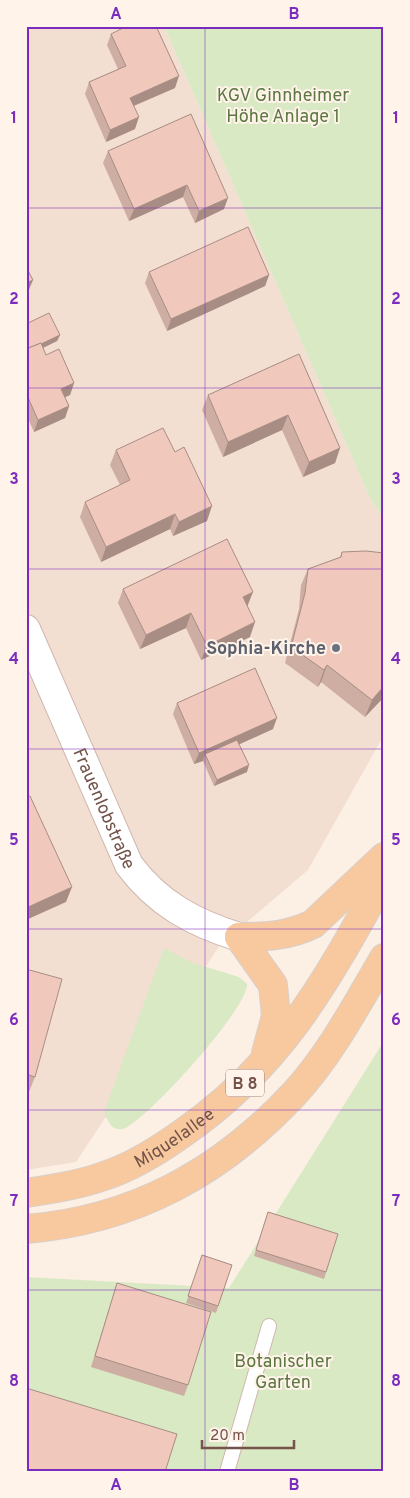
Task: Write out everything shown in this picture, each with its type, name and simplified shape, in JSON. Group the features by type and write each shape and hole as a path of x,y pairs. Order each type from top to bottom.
{"main road":[{"path":"239,938 273,937 302,930 313,924 384,857"},
{"name":"Miquelallee","path":"26,1193 61,1187 103,1176 146,1158 195,1125 239,1089 263,1064 314,998 384,877"},
{"path":"239,938 273,985 276,1016 263,1064"},
{"name":"B 8","path":"26,1229 89,1221 154,1199 214,1163 250,1137 295,1093 342,1030 384,958"}],"street":[{"name":"Frauenlobstraße","path":"26,629 129,865 142,882 164,902 186,917 239,938"}],"lane":[{"path":"227,1472 269,1326"}],"shaded area":[{"path":"26,26 164,26 369,496 384,519 384,735 308,870 220,945 76,1162 26,1170"}],"green space":[{"name":"KGV Ginnheimer Höhe Anlage 1","path":"164,26 384,26 384,519 369,496"},
{"path":"164,948 193,963 239,977 247,984 243,996 232,1015 196,1061 137,1120 125,1128 117,1129 109,1123 104,1112"},
{"name":"Botanischer Garten","path":"384,1041 384,1472 26,1472 26,1277 229,1288"}],"building":[{"path":"127,26 156,26 179,76 130,98 139,117 110,130 89,82 126,66 111,34"},
{"path":"191,114 228,198 199,211 187,185 134,209 108,151"},
{"path":"248,227 269,275 171,319 149,272"},
{"path":"26,267 33,280 26,283"},
{"path":"49,313 60,335 26,349 26,321 28,323"},
{"path":"41,343 46,355 59,349 74,383 61,389 69,406 38,420 26,393 26,349"},
{"path":"299,354 340,448 309,462 288,415 228,442 208,395"},
{"path":"163,428 175,452 184,447 212,506 179,522 175,514 106,547 85,502 130,480 116,450"},
{"path":"227,539 253,592 243,597 255,622 207,646 191,613 146,635 123,589"},
{"name":"Sophia-Kirche","path":"366,551 384,553 384,686 372,700 327,665 324,670 291,647 305,593 308,569 341,557 342,552"},
{"path":"255,668 277,718 199,753 177,703"},
{"path":"237,740 249,765 217,780 205,754"},
{"path":"30,796 72,887 26,908 26,797"},
{"path":"26,969 62,979 35,1077 26,1074"},
{"path":"268,1212 338,1234 326,1272 256,1250"},
{"path":"202,1255 232,1265 218,1306 188,1296"},
{"path":"117,1283 211,1312 188,1385 95,1356"},
{"path":"26,1388 177,1434 165,1472 26,1472"}],"place":[{"name":"Sophia-Kirche","path":"336,648"}]}
